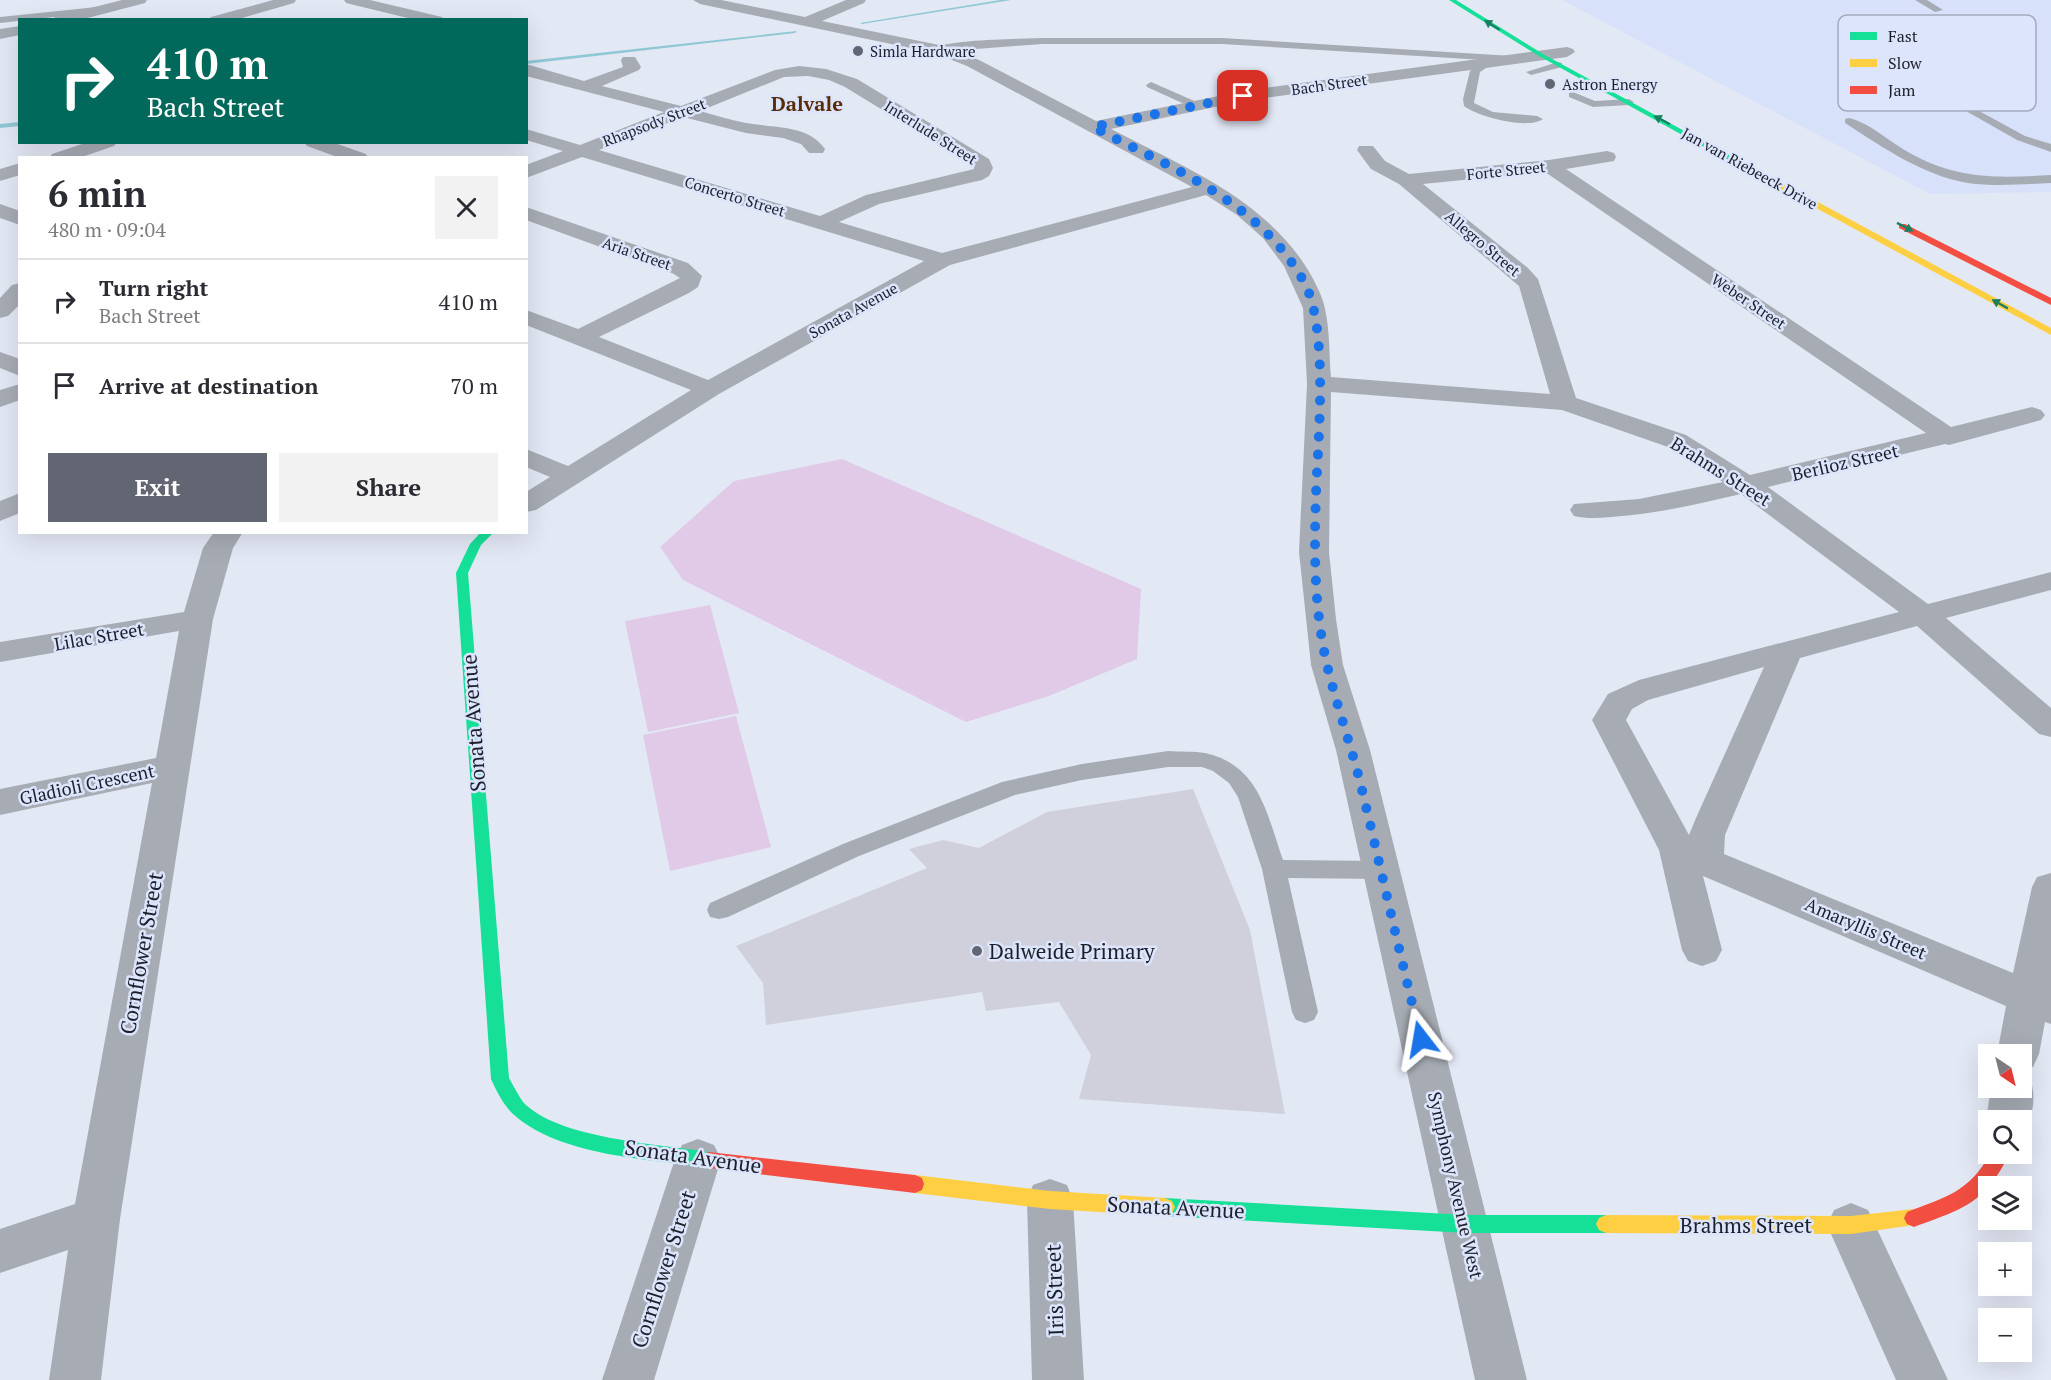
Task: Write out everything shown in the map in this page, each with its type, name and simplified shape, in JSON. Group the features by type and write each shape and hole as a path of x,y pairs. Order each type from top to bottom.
{"main road":[{"path":"1452,0 1545,48"},
{"name":"Jan van Riebeeck Drive","path":"1568,58 1629,102 2051,332"},
{"path":"1885,217 2051,302"},
{"name":"Sonata Avenue","path":"486,534 476,544 462,573 500,1078 517,1107 542,1126 574,1139 698,1159 1050,1200 1466,1224"},
{"name":"Brahms Street","path":"1466,1224 1851,1225 1918,1217 1956,1203 1986,1179 1994,1164"}],"street":[{"path":"223,18 289,0"},
{"path":"351,0 428,18"},
{"name":"Symphony Avenue West","path":"700,0 938,49 973,63 1209,188 1244,211 1270,234 1294,265 1314,308 1319,384 1314,552 1327,665 1353,750 1382,870 1392,924 1466,1224 1501,1380"},
{"path":"808,21 859,0"},
{"path":"68,18 104,9 139,7"},
{"path":"385,18 403,12"},
{"path":"0,34 18,30"},
{"name":"Bach Street","path":"1093,127 1195,105 1512,59 1545,48 1568,58"},
{"path":"586,86 629,70 633,67 629,60"},
{"path":"528,70 746,128 785,132 807,140 816,149"},
{"name":"Interlude Street","path":"782,73 811,71 844,79 982,164 984,168 975,176 859,204 823,223"},
{"name":"Rhapsody Street","path":"528,171 782,73"},
{"name":"Concerto Street","path":"528,135 942,260"},
{"path":"319,144 353,156"},
{"path":"65,156 99,145 113,156"},
{"name":"Allegro Street","path":"1366,150 1378,165 1406,180 1520,273 1530,284 1565,403"},
{"name":"Forte Street","path":"1406,180 1606,158"},
{"name":"Weber Street","path":"1549,166 1949,437"},
{"path":"0,175 18,170"},
{"name":"Sonata Avenue","path":"528,503 710,389 942,260 1209,188"},
{"path":"0,210 18,218"},
{"name":"Aria Street","path":"528,214 680,268 691,276 690,282 681,288 579,338"},
{"path":"0,311 18,292"},
{"path":"528,318 710,389"},
{"path":"0,358 18,368"},
{"name":"Brahms Street","path":"1319,384 1565,403 1677,441 1747,485 1923,615 2051,726"},
{"path":"0,399 18,392"},
{"name":"Berlioz Street","path":"1584,510 1639,507 1747,485 2032,415"},
{"path":"528,458 569,476"},
{"path":"0,513 18,502"},
{"name":"Cornflower Street","path":"75,1380 96,1219 197,619 218,548 228,534"},
{"path":"1702,950 1691,855 1609,720 1613,706 1628,696 1651,687 2051,581"},
{"name":"Lilac Street","path":"0,652 197,619"},
{"path":"1691,855 1707,835 1787,651"},
{"name":"Gladioli Crescent","path":"0,802 174,766"},
{"name":"Amaryllis Street","path":"1691,855 2039,1001"},
{"path":"2022,1044 2039,1001 2051,887"},
{"name":"Cornflower Street","path":"628,1380 698,1159"},
{"name":"Iris Street","path":"1050,1200 1058,1380"},
{"path":"0,1251 96,1219"},
{"path":"1851,1225 1922,1380"}],"lane":[{"path":"1920,0 1938,10"},
{"path":"19,18 104,9"},
{"path":"0,20 18,18"},
{"path":"938,49 1042,41 1222,41 1512,59"},
{"path":"1532,72 1568,58"},
{"path":"1488,62 1475,71 1475,82 1468,95 1468,104 1474,109 1491,115 1537,120"},
{"path":"1151,86 1195,105"},
{"path":"1573,95 1593,104 1629,102"},
{"path":"1974,111 2021,138 2051,148"},
{"path":"1848,122 1911,158 1950,175 1992,181 2051,179"},
{"path":"719,910 851,850 1010,788 1082,772 1168,759 1203,760 1221,766 1237,778 1249,796 1274,869 1305,1012"},
{"path":"1274,869 1382,870"}],"shaded area":[{"path":"1562,0 2051,0 2051,192 1930,194"},
{"path":"842,459 1141,589 1137,659 1049,696 966,722 683,580 660,547 734,481"},
{"path":"710,605 739,713 648,732 625,621"},
{"path":"736,716 771,847 670,871 643,735"}],"building":[{"name":"Dalweide Primary","path":"1193,789 1250,930 1285,1114 1079,1099 1091,1055 1059,1002 986,1011 982,992 766,1025 763,983 736,946 927,868 909,849 943,840 979,848 1047,812"}],"waterway":[{"path":"862,23 1009,0"},
{"path":"528,63 795,32"},
{"path":"0,126 18,124"}],"traffic: fast":[{"path":"1452,0 1541,55 1778,184"},
{"path":"486,534 476,544 462,573 500,1079 517,1107 542,1126 574,1139 709,1160"},
{"path":"1165,1207 1466,1224 1606,1224"}],"traffic: slow":[{"path":"1778,184 2051,332"},
{"path":"915,1184 1050,1200 1165,1207"},
{"path":"1606,1224 1851,1225 1914,1218"}],"traffic: jam":[{"path":"1902,226 2051,302"},
{"path":"709,1160 915,1184"},
{"path":"1914,1218 1956,1203 1986,1179 1994,1164"}],"place":[{"name":"Simla Hardware","path":"858,51"},
{"name":"Astron Energy","path":"1550,84"},
{"name":"Dalweide Primary","path":"977,951"}],"district":[{"name":"Dalvale","path":"807,103"}],"route":[{"path":"1243,96 1093,127 1209,188 1244,211 1270,234 1294,265 1314,308 1319,384 1314,552 1320,619 1327,665 1353,750 1382,870 1392,924 1421,1039"}]}
